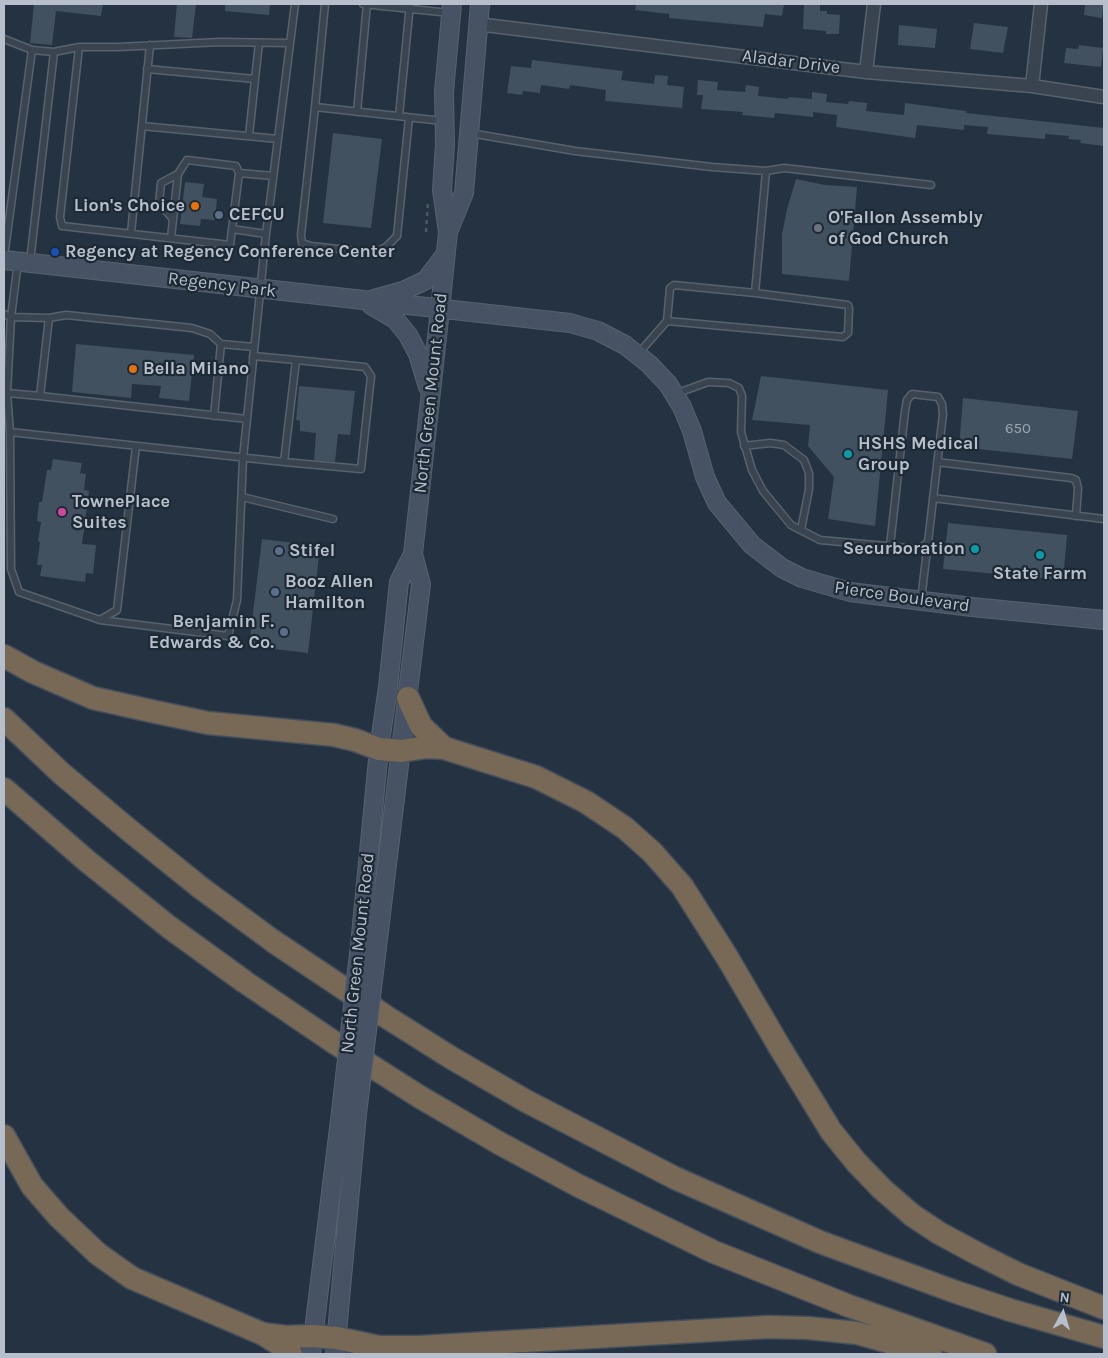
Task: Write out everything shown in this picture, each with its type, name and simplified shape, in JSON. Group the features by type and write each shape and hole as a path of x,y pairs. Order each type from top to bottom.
{"highway":[{"path":"4,656 33,672 93,698 208,722 334,735 390,750 428,747 444,748 536,777 586,802 624,828 652,852 682,886 727,957 831,1131 856,1162 882,1189 912,1215 939,1233 978,1254 1018,1274 1104,1308"},
{"path":"408,698 421,726 444,748"},
{"path":"4,719 61,773 200,888 273,941 385,1016 450,1057 526,1101 675,1178 820,1242 880,1266 953,1291 1010,1310 1104,1337"},
{"path":"4,789 87,861 169,927 245,982 428,1102 499,1143 579,1186 714,1252 849,1306 984,1354"},
{"path":"4,1136 32,1186 59,1217 98,1254 132,1278 263,1334 287,1349 290,1354"},
{"path":"263,1334 286,1337 312,1345 419,1347 778,1327 857,1333 931,1354"}],"street":[{"name":"North Green Mount Road","path":"448,232 464,193 480,4"},
{"path":"866,72 874,4"},
{"path":"1032,86 1041,4"},
{"name":"North Green Mount Road","path":"312,1345 349,1113 390,750 388,686 399,582 413,554 446,255 448,232 442,190 445,83 451,9"},
{"name":"Aladar Drive","path":"477,24 866,72 1032,86 1104,97"},
{"path":"365,301 403,291 426,280 446,255"},
{"name":"Regency Park","path":"14,260 440,310"},
{"path":"365,301 395,319 407,334 418,354 431,394"},
{"name":"Pierce Boulevard","path":"440,310 570,323 598,331 625,345 649,364 668,384 682,407 692,431 705,477 712,494 727,516 752,545 782,568 802,578 850,592 1104,620"},
{"name":"North Green Mount Road","path":"390,750 408,698 421,584 413,554"},
{"name":"North Green Mount Road","path":"336,1346 349,1113"}],"lane":[{"path":"32,50 14,260 7,392 10,432 11,570 20,592 100,620 228,636 237,600 243,458 266,234 295,4"},
{"path":"325,4 301,235 302,243 311,246 374,253 386,248 396,236 409,118"},
{"path":"363,4 451,9"},
{"path":"357,112 367,4"},
{"path":"399,116 410,6"},
{"path":"4,39 32,50 54,52 79,47 220,42 290,43"},
{"path":"249,136 258,43"},
{"path":"131,233 150,45"},
{"path":"79,47 60,217 62,226 230,245 239,173 236,166 187,160 178,174 171,238"},
{"path":"14,260 54,52"},
{"path":"147,69 255,79"},
{"path":"315,107 445,121"},
{"path":"142,126 278,139"},
{"path":"468,133 575,151 712,167 766,171 784,168 930,185"},
{"path":"755,293 766,171"},
{"path":"239,173 273,176"},
{"path":"173,219 159,203 161,183 178,174"},
{"path":"232,229 266,234"},
{"path":"637,355 667,320 670,288 674,285 848,305 849,308 848,333 843,337 667,320"},
{"path":"4,314 49,318 66,315 192,328 210,334 221,344 254,347"},
{"path":"40,396 49,318"},
{"path":"214,416 221,344"},
{"path":"10,432 361,469 371,376 365,367 253,356"},
{"path":"284,462 296,360"},
{"path":"674,395 708,382 718,381 734,384 739,388 742,396 741,432 752,470 763,491 791,525 820,540 920,548 928,542"},
{"path":"7,392 247,419"},
{"path":"890,546 907,400 912,394 938,397 942,404 943,414 920,601"},
{"path":"744,446 770,443 784,445 804,460 810,474 809,490 801,530"},
{"path":"100,620 117,610 136,446"},
{"path":"937,462 1071,478 1076,480 1078,488 1076,516"},
{"path":"242,496 333,518"},
{"path":"933,498 1104,519"}],"building":[{"path":"34,4 103,4 101,16 56,11 52,45 30,43"},
{"path":"177,4 196,4 192,38 174,37"},
{"path":"225,4 270,4 269,15 225,11"},
{"path":"636,4 784,4 782,16 765,14 763,27 669,18 669,14 635,10"},
{"path":"804,4 820,5 820,11 827,11 827,14 840,15 839,34 826,34 826,31 803,29"},
{"path":"1085,4 1104,4 1102,18 1084,15"},
{"path":"974,23 1008,27 1003,53 970,49"},
{"path":"899,25 937,29 935,48 898,45"},
{"path":"1079,45 1103,48 1101,67 1064,63 1066,48 1078,49"},
{"path":"532,60 623,71 621,80 654,84 655,75 668,76 667,85 684,87 682,108 605,101 606,90 570,85 569,89 541,85 540,93 523,91 522,95 507,93 511,66 531,68"},
{"path":"698,80 718,82 717,90 745,92 746,85 759,87 758,96 812,99 812,92 827,94 826,102 848,104 849,101 867,103 866,111 904,115 905,103 966,111 966,113 1104,128 1104,146 1080,143 1081,140 1068,139 1069,136 1045,134 1045,139 987,134 988,127 964,125 964,130 917,125 915,138 836,127 837,115 813,112 813,117 775,113 774,118 742,115 743,112 701,109 703,95 697,95"},
{"path":"333,133 382,139 371,228 323,223"},
{"name":"O'Fallon Assembly of God Church","path":"796,179 825,185 857,187 849,281 782,274 782,234"},
{"path":"185,182 204,184 202,197 217,199 215,220 201,219 200,226 180,224"},
{"name":"Bella Milano","path":"76,344 194,355 189,401 159,398 161,386 132,384 131,398 72,392"},
{"name":"HSHS Medical Group","path":"761,376 888,390 875,526 828,519 834,477 808,446 810,425 752,420"},
{"path":"299,386 355,391 350,435 338,434 335,462 314,460 316,433 300,431 300,421 296,420"},
{"path":"963,398 1078,411 1072,459 959,447"},
{"name":"TownePlace Suites","path":"53,459 82,463 80,473 86,474 84,490 89,491 82,544 96,545 93,574 86,573 85,582 40,576 42,565 37,565 41,522 37,521 39,502 42,502 47,470 51,470"},
{"path":"948,523 1067,535 1063,580 943,569"},
{"path":"262,539 320,546 308,653 249,646"}],"place":[{"name":"Lion's Choice","path":"195,206"},
{"name":"CEFCU","path":"219,215"},
{"name":"O'Fallon Assembly of God Church","path":"818,228"},
{"name":"Regency at Regency Conference Center","path":"55,252"},
{"name":"Bella Milano","path":"133,369"},
{"name":"HSHS Medical Group","path":"848,454"},
{"name":"TownePlace Suites","path":"62,512"},
{"name":"Securboration","path":"975,549"},
{"name":"Stifel","path":"279,551"},
{"name":"State Farm","path":"1040,555"},
{"name":"Booz Allen Hamilton","path":"275,592"},
{"name":"Benjamin F. Edwards & Co.","path":"284,632"}]}
